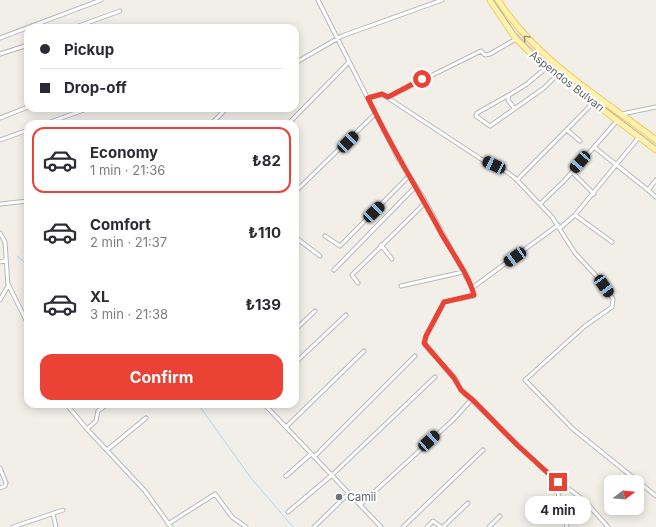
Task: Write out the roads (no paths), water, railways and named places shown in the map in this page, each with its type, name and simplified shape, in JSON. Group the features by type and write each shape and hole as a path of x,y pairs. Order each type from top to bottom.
{"main road":[{"name":"Aspendos Bulvarı","path":"490,0 516,39 557,75 656,150"},
{"name":"Aspendos Bulvarı","path":"498,0 520,31 544,56 656,140"}],"street":[{"path":"37,24 101,0"},
{"path":"318,0 375,114 472,288 474,296 444,302 426,336 424,343 454,378 458,387 472,399 517,445 554,478 585,501 608,527"},
{"path":"299,61 338,38 442,0"},
{"path":"84,24 120,11"},
{"path":"0,38 24,29"},
{"path":"388,97 481,51 486,55 490,54 516,39"},
{"path":"0,54 24,45"},
{"path":"292,120 349,62"},
{"path":"547,67 527,84 477,112 476,116 490,126 544,88 557,75"},
{"path":"368,98 382,94 388,97 408,112 481,159 506,172 517,180 540,204 559,227 575,253 600,280 613,299 614,303 612,307 586,326 525,380 573,429 656,496"},
{"path":"508,95 508,100 514,108"},
{"path":"517,180 594,103"},
{"path":"622,114 656,106"},
{"path":"0,118 24,109"},
{"path":"56,120 78,112"},
{"path":"215,120 223,112"},
{"path":"299,188 375,114"},
{"path":"540,204 572,172 618,121"},
{"path":"567,130 580,141"},
{"path":"0,140 24,131"},
{"path":"472,288 575,215 618,165 639,137"},
{"path":"594,147 656,197"},
{"path":"572,172 594,194"},
{"path":"325,236 340,246 409,176"},
{"path":"648,190 656,180"},
{"path":"334,270 416,186"},
{"path":"0,204 24,201"},
{"path":"358,283 352,275 425,202"},
{"path":"575,215 612,242"},
{"path":"0,232 5,242 8,284 24,316"},
{"path":"299,240 320,256"},
{"path":"381,245 392,259"},
{"path":"0,262 6,260"},
{"path":"400,286 464,272"},
{"path":"0,300 8,284"},
{"path":"299,326 315,311"},
{"path":"299,359 346,315"},
{"path":"286,427 364,351"},
{"path":"286,476 313,456 415,356"},
{"path":"288,512 332,475 435,377"},
{"path":"360,505 452,420 472,399"},
{"path":"69,408 145,491 169,526 215,494 232,517 246,527"},
{"path":"87,429 96,421 98,411 102,408"},
{"path":"268,408 381,527"},
{"path":"107,450 146,418"},
{"path":"403,527 484,450"},
{"path":"0,468 6,483 5,486 0,488"},
{"path":"554,478 567,526"},
{"path":"314,527 349,493"},
{"path":"427,527 433,521 442,527 468,503"},
{"path":"13,527 63,510"},
{"path":"53,514 56,527"},
{"path":"489,527 500,516"}],"waterway":[{"path":"17,256 24,262"},
{"path":"201,408 251,478 293,527"}],"tram line":[{"path":"493,0 515,32 540,58 656,146"}],"place":[{"name":"Camii","path":"339,497"}]}
